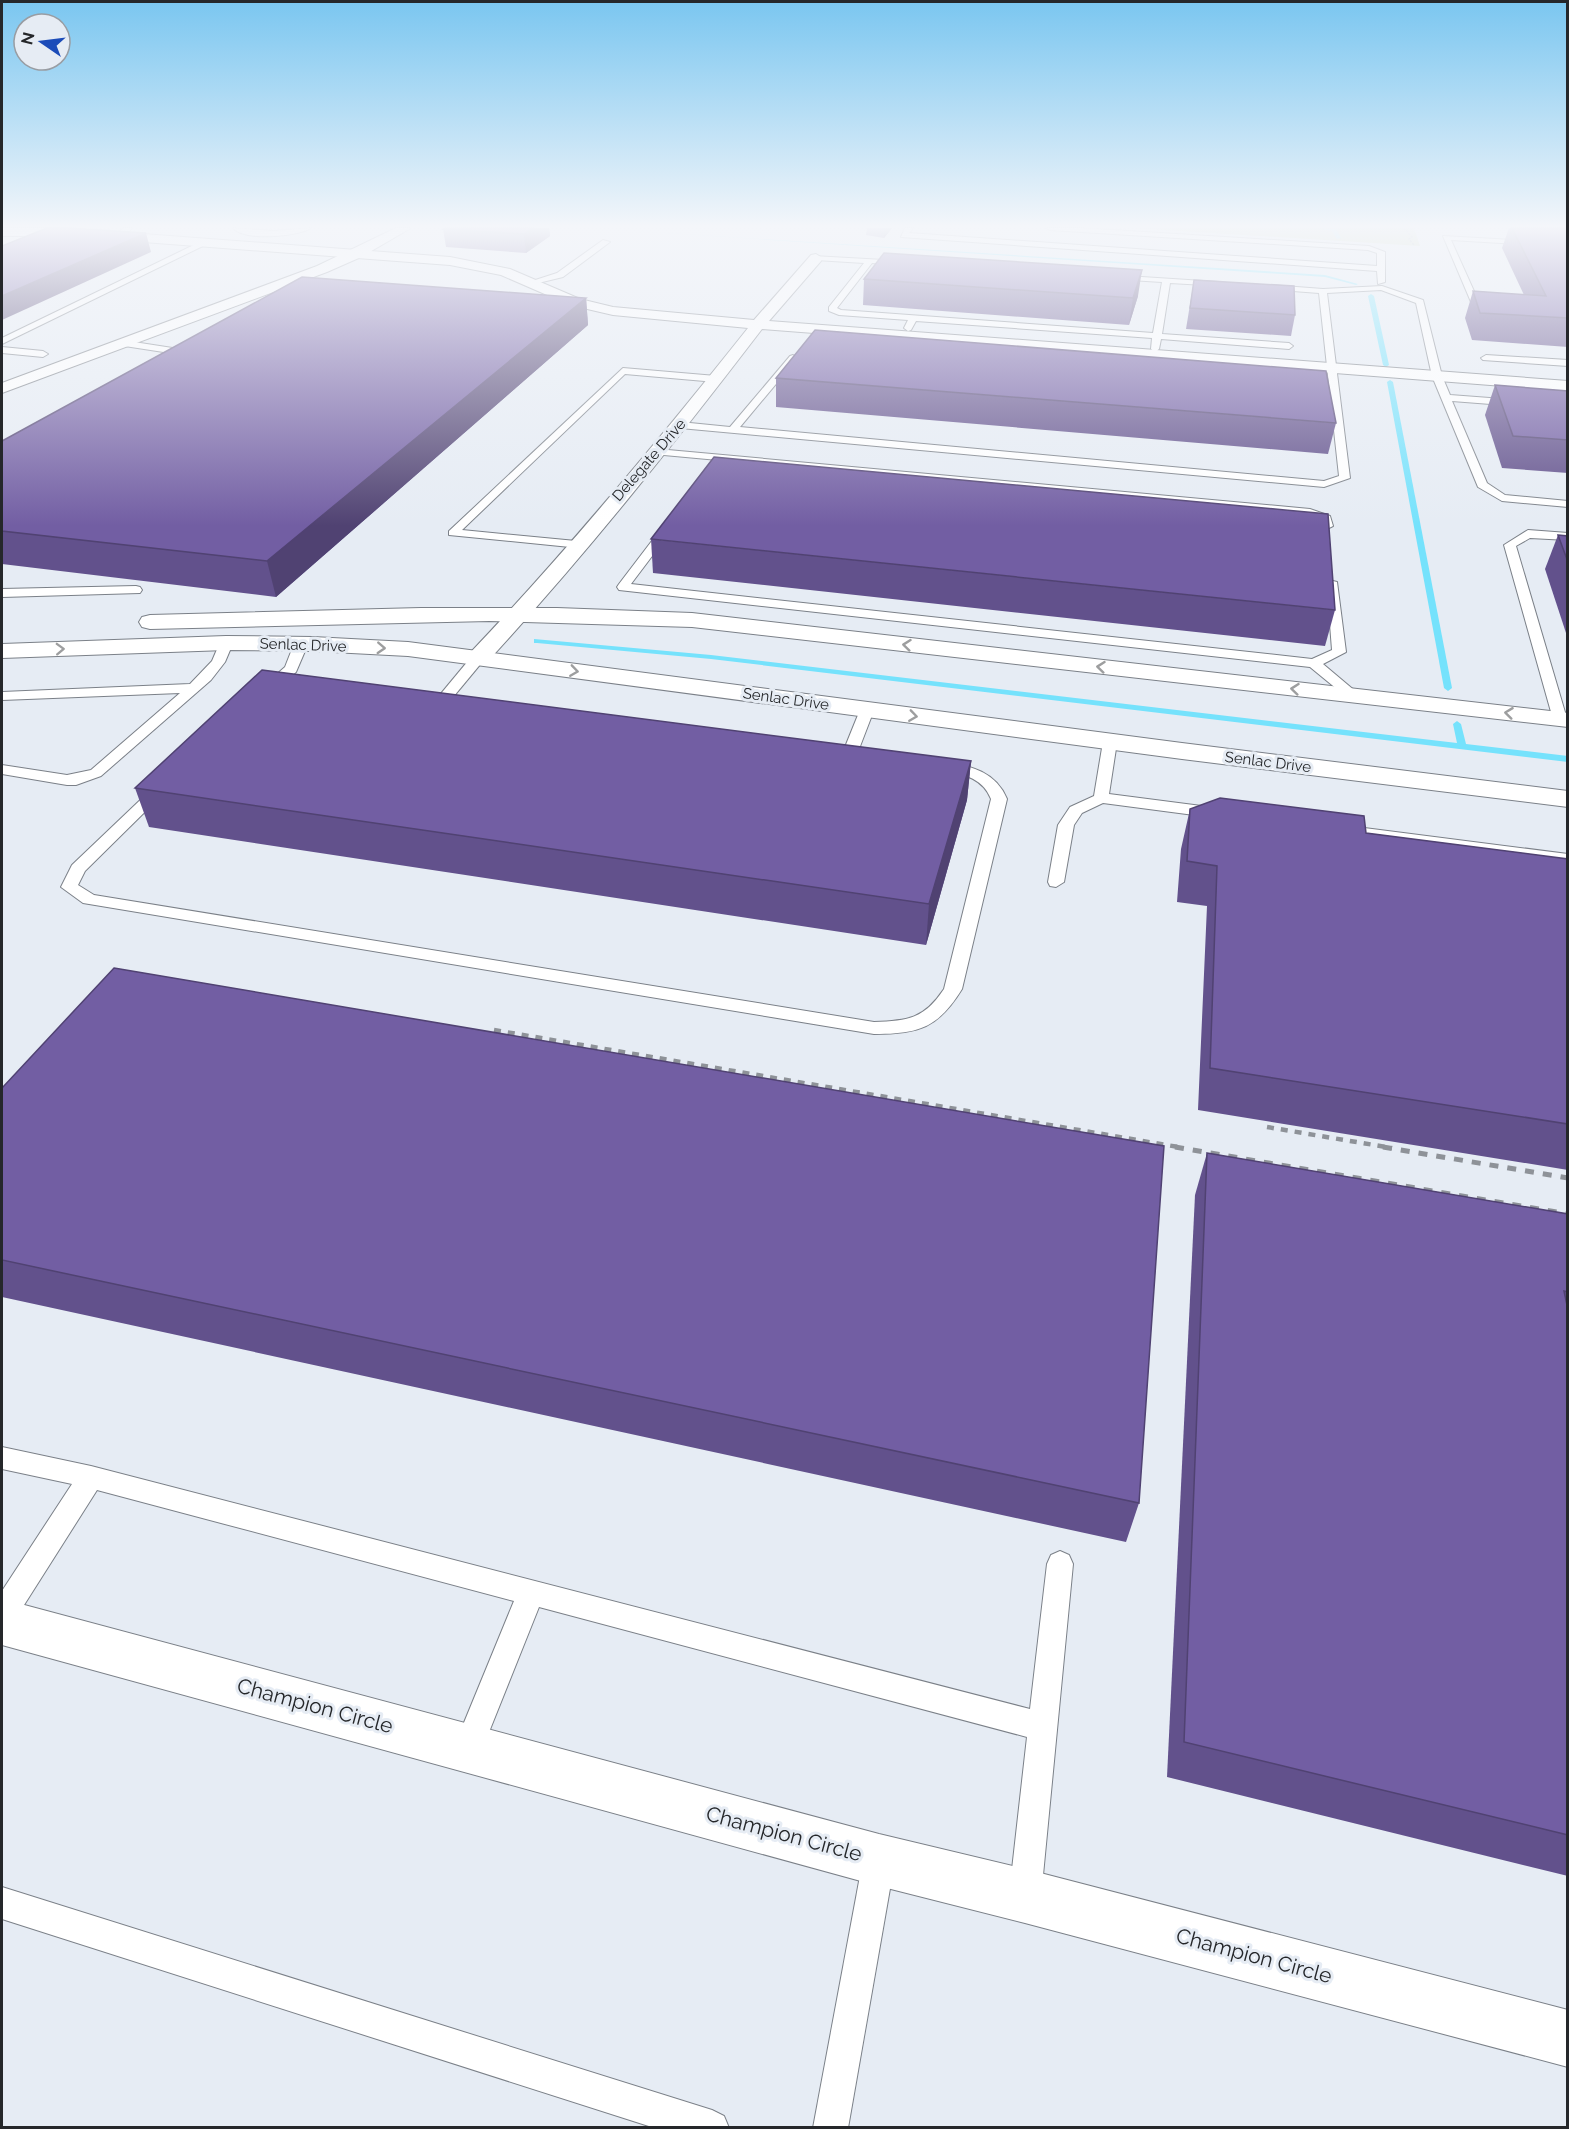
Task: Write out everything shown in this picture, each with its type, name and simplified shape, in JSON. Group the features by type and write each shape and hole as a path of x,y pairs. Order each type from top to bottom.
{"street":[{"path":"2,388 163,327"},
{"name":"Delegate Drive","path":"478,658 519,614 680,425 756,327"},
{"path":"770,327 900,341 1068,354 1155,355 1568,386"},
{"path":"89,337 122,343"},
{"path":"12,365 48,352"},
{"name":"Senlac Drive","path":"128,623 353,615 605,615 724,624 1564,720"},
{"name":"Senlac Drive","path":"2,651 226,643 408,649 1110,742 1568,799"},
{"name":"Champion Circle","path":"2,1622 879,1860 1025,1896 1568,2039"}],"lane":[{"path":"2,341 30,327"},
{"path":"900,341 908,327"},
{"path":"1039,327 1289,346"},
{"path":"1155,355 1158,327"},
{"path":"680,425 1324,484 1345,478 1328,327"},
{"path":"1426,327 1437,376 1482,485 1502,498 1568,504"},
{"path":"122,343 179,352 159,364"},
{"path":"733,430 802,348"},
{"path":"2,350 48,352"},
{"path":"1486,358 1568,363"},
{"path":"576,545 453,533 623,371 716,379"},
{"path":"1323,390 1335,391"},
{"path":"1448,398 1568,407"},
{"path":"657,452 716,462 1310,512 1326,518 1328,540"},
{"path":"678,513 623,587 1314,663 1339,652 1331,574"},
{"path":"1564,720 1551,689 1510,545 1528,534 1568,537"},
{"path":"2,593 136,590"},
{"path":"724,624 743,600"},
{"path":"2,770 67,780 85,777 106,766 213,668 226,643"},
{"path":"256,700 291,669 301,644"},
{"path":"444,699 478,658"},
{"path":"1314,663 1354,696"},
{"path":"280,679 304,682"},
{"path":"2,696 193,688"},
{"path":"1551,689 1568,691"},
{"path":"867,710 844,751 884,757"},
{"path":"1101,798 1110,742"},
{"path":"170,780 78,868 69,887 90,899 874,1028 905,1028 925,1023 944,1005 953,989 999,799 997,790 982,778 963,769 929,764"},
{"path":"1056,882 1066,825 1076,810 1101,798 1229,815"},
{"path":"1323,827 1568,859"},
{"path":"2,1458 91,1477 1043,1727"},
{"path":"2,1615 91,1477"},
{"path":"1025,1896 1060,1564"},
{"path":"469,1747 531,1592"},
{"path":"830,2127 879,1860"},
{"path":"2,1903 712,2127"}],"building":[{"path":"210,327 550,327 267,561 2,531 2,441"},
{"path":"815,330 1326,371 1336,423 776,378"},
{"path":"1495,385 1568,391 1568,440 1513,436"},
{"path":"714,457 1328,514 1335,610 651,539"},
{"path":"1558,535 1568,536 1568,562"},
{"path":"262,670 971,761 929,904 135,788"},
{"path":"1220,798 1364,816 1366,833 1568,859 1568,1124 1210,1068 1217,866 1187,861 1190,809"},
{"path":"114,968 1164,1146 1139,1503 2,1260 2,1088"},
{"path":"1207,1153 1568,1214 1568,1292 1564,1291 1568,1310 1568,1835 1184,1742"}],"waterway":[{"path":"1378,327 1386,365"},
{"path":"1390,382 1448,688"},
{"path":"537,641 711,657 1568,759"},
{"path":"1457,724 1462,746"}],"railway":[{"path":"494,1030 1184,1148"},
{"path":"1267,1127 1392,1148"},
{"path":"1175,1147 1568,1214"},
{"path":"1383,1147 1568,1178"}]}
